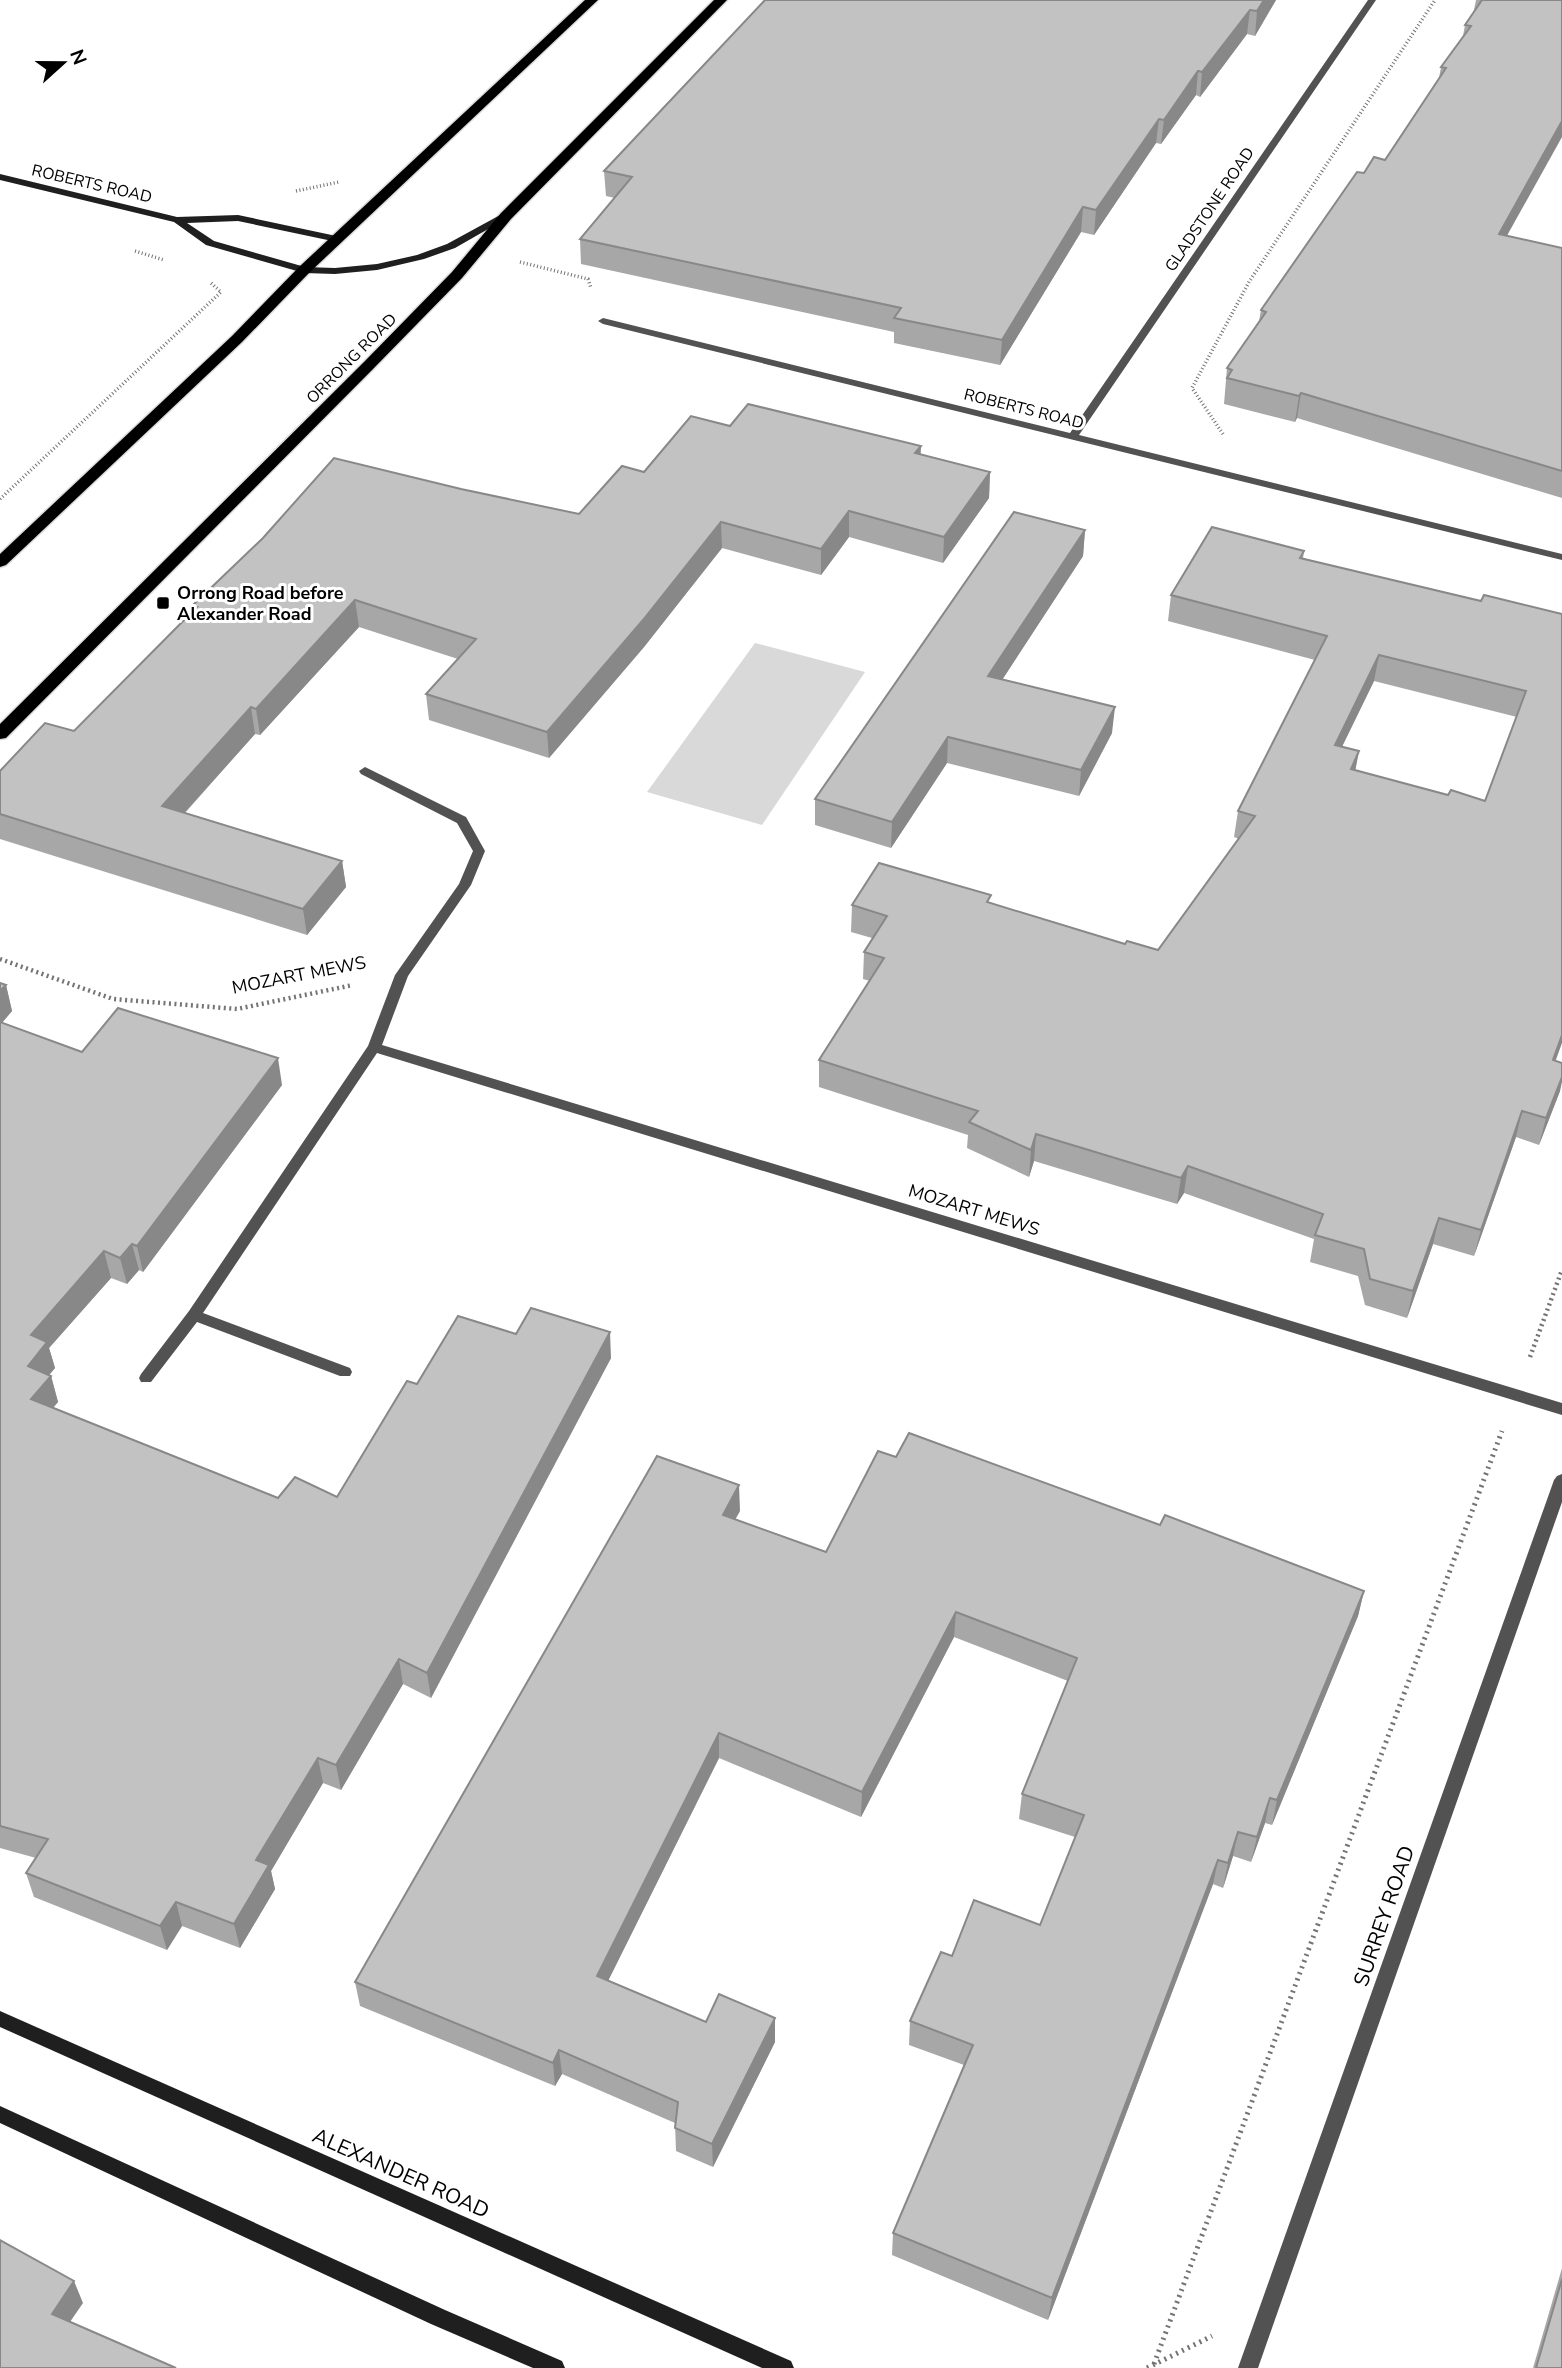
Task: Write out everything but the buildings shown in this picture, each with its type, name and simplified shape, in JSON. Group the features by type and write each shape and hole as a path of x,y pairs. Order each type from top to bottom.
{"highway":[{"path":"0,562 237,339 304,270 592,0"},
{"name":"ORRONG ROAD","path":"0,734 369,365 457,275 506,216 721,0"}],"main road":[{"name":"ROBERTS ROAD","path":"0,177 177,220 238,218 337,239"},
{"name":"ROBERTS ROAD","path":"177,220 210,243 304,270 377,267 420,257 451,246 506,216"},
{"name":"ALEXANDER ROAD","path":"0,2019 784,2368"},
{"path":"0,2114 438,2317 555,2368"}],"street":[{"name":"GLADSTONE ROAD","path":"1073,436 1372,0"},
{"name":"ROBERTS ROAD","path":"603,321 1562,558"},
{"path":"146,1378 194,1315 374,1047 402,975 465,885 479,851 462,820 365,771"},
{"name":"MOZART MEWS","path":"374,1047 1562,1409"},
{"path":"194,1315 345,1371"},
{"name":"SURREY ROAD","path":"1248,2368 1562,1480"}],"path":[{"path":"1223,435 1192,388 1249,282 1435,0"},
{"path":"284,193 347,180"},
{"path":"135,251 172,262"},
{"path":"520,262 587,279 603,321"},
{"path":"0,499 221,292 205,277"},
{"name":"MOZART MEWS","path":"0,959 113,999 237,1009 402,975"},
{"path":"1154,2364 1562,1270"}],"shaded area":[{"path":"755,643 865,672 762,825 647,792"}],"place":[{"name":"Orrong Road before Alexander Road","path":"163,603"}]}
